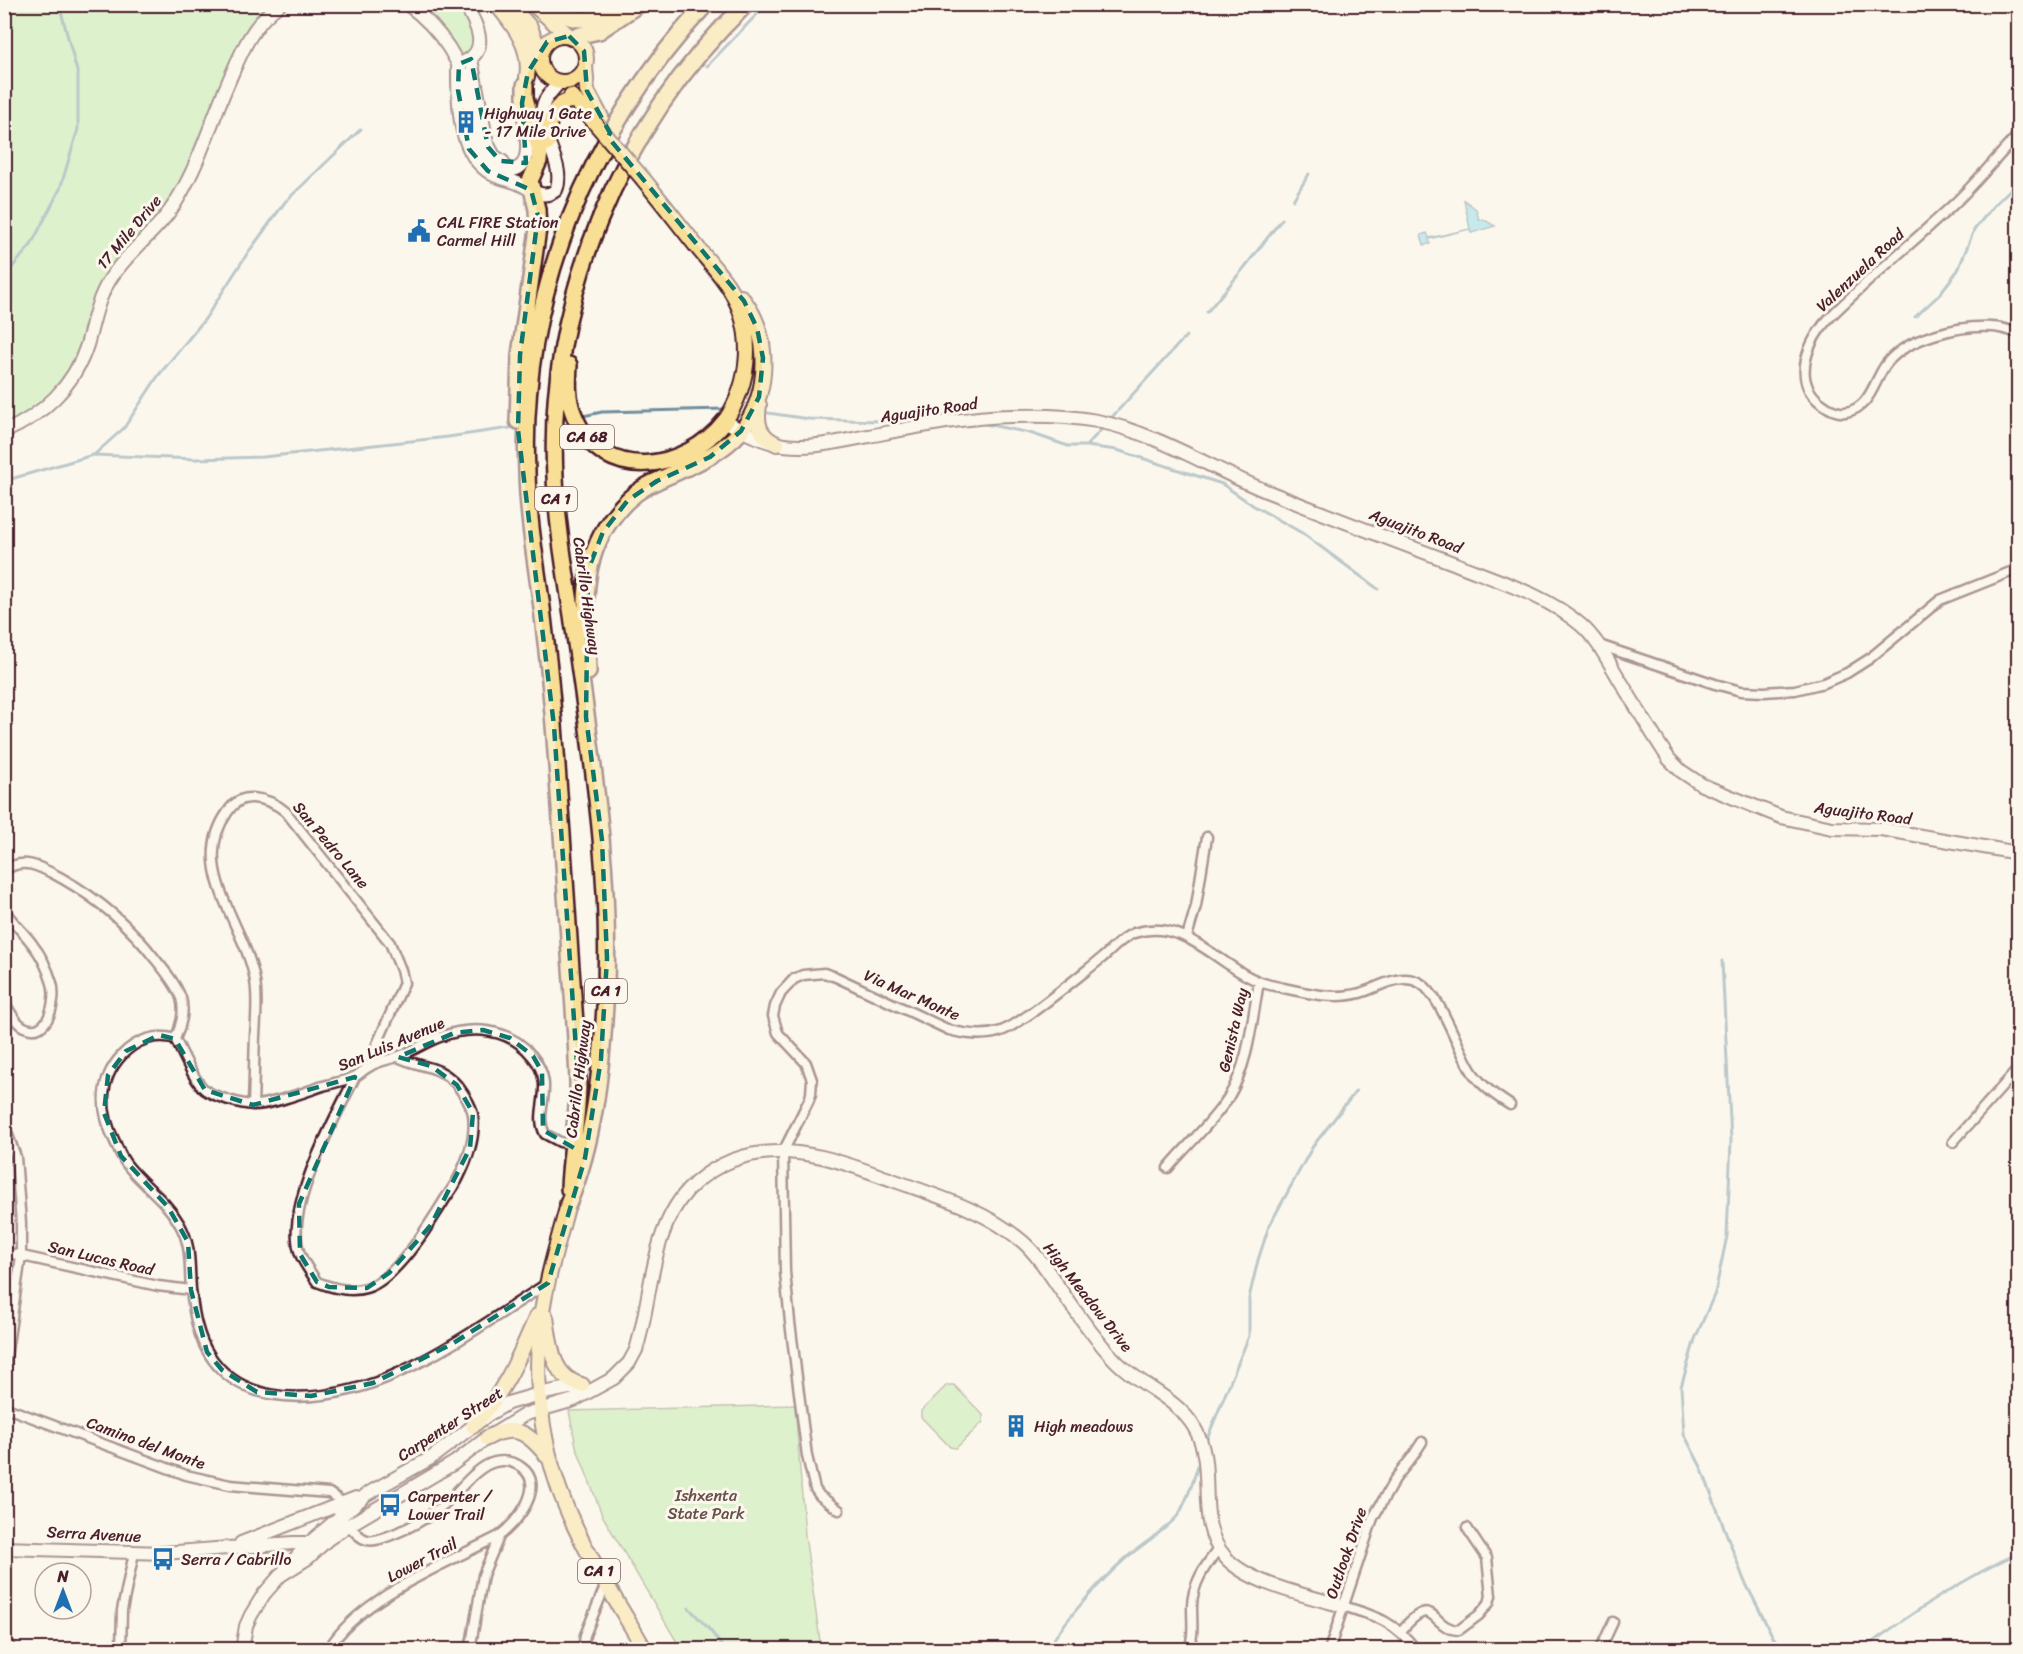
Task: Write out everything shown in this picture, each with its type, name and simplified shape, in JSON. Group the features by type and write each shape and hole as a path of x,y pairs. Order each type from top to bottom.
{"highway":[{"path":"543,4 571,18 584,20 594,18 622,4"},
{"path":"570,37 599,31 639,4"},
{"name":"Cabrillo Highway","path":"568,1204 578,1104 577,1064 547,647 527,489 526,429 534,350 546,291 564,233 586,178 624,109 664,52 706,4"},
{"name":"Cabrillo Highway","path":"568,1204 579,1178 589,1138 601,1059 606,1000 607,948 605,880 594,774 558,517 554,459 558,379 568,320 578,281 605,207 640,136 698,55 746,4"},
{"path":"526,81 525,98 540,151 539,161 530,178 537,209 538,229 520,355 518,403 520,449 527,489"},
{"name":"CA 68","path":"578,281 570,357 569,396 576,421 594,444 610,455 627,462 659,463 691,451 712,435 725,421"},
{"path":"586,717 588,683 586,589 592,558 603,532 619,509 641,490 657,480 710,457 741,431"}],"main road":[{"path":"496,4 522,40 528,60 526,81"},
{"name":"CA 68","path":"509,4 530,27 541,67 545,73 554,81 561,82 576,101 598,120 726,283 744,301 757,328 762,343 763,358 761,390 754,411 741,431"},
{"name":"CA 68","path":"533,4 583,47 587,91 598,120"},
{"path":"539,54 550,39 559,36 570,37"},
{"path":"561,82 570,81 578,76 585,63"},
{"path":"548,143 549,125 554,111 565,102 576,101"},
{"name":"CA 68","path":"725,421 740,393 748,359 747,339 742,318 735,298 726,283"},
{"path":"761,390 757,418 759,429 765,437 777,444"},
{"name":"Cabrillo Highway","path":"568,1204 544,1300 538,1348 541,1409 551,1461 574,1526 645,1650"},
{"path":"544,1300 551,1349 556,1365 566,1378 589,1386"},
{"path":"473,1426 492,1405 507,1382 544,1300"},
{"path":"487,1438 506,1430 519,1431 535,1443 551,1461"}],"street":[{"name":"17 Mile Drive","path":"4,432 37,415 68,384 80,364 100,299 109,280 159,225 178,199 242,50 264,17 280,4"},
{"path":"407,4 432,26 459,64 467,83 475,137 480,152 488,162 500,169 513,169 524,162 527,151 522,103 530,66 539,54"},
{"path":"459,64 471,59 480,37 465,4"},
{"path":"471,59 488,147 494,156 503,162 514,164 524,162"},
{"path":"459,64 458,90 461,119 469,149 480,165 492,174 517,182 540,194 547,195 557,188 558,174 542,119 542,108 545,99 561,82"},
{"name":"Valenzuela Road","path":"2019,135 1955,203 1859,288 1827,320 1815,336 1807,354 1804,367 1805,378 1819,402 1827,408 1844,413 1856,408 1868,398 1886,364 1893,356 1925,338 1960,329 1982,327 2019,333"},
{"name":"Aguajito Road","path":"725,421 753,437 777,444 804,446 974,419 1011,416 1055,416 1098,421 1132,431 1166,444 1263,489 1540,599 1581,626 1598,644 1669,759 1681,771 1702,785 1781,817 1832,828 1881,829 2019,853"},
{"path":"1598,644 1741,691 1795,690 1824,683 1847,673 1869,659 1940,600 2019,569"},
{"name":"San Pedro Lane","path":"253,1105 256,984 214,871 213,856 217,830 225,814 239,800 246,797 269,802 286,812 380,929 394,952 404,983 370,1065"},
{"path":"1187,937 1196,906 1207,837"},
{"path":"4,872 20,863 34,865 86,893 122,921 162,968 180,998 182,1015 175,1039 159,1035 150,1037 126,1051 108,1075 103,1101 107,1124 121,1156 168,1207 185,1233 190,1252 191,1290 202,1341 214,1362 242,1385 256,1392 292,1397 311,1396 358,1387 401,1372 452,1344 548,1283"},
{"path":"4,909 38,953 52,983 54,994 47,1019 33,1029 22,1026 4,1001"},
{"name":"Via Mar Monte","path":"839,1510 820,1496 815,1489 807,1456 786,1282 783,1152 809,1100 812,1087 806,1063 783,1039 774,1025 773,1016 777,1000 794,979 803,975 824,973 949,1030 987,1034 999,1032 1013,1025 1053,998 1134,933 1158,931 1173,933 1187,937 1259,982 1330,996 1360,993 1401,978 1418,982 1434,998 1473,1074 1484,1086 1510,1105"},
{"name":"Genista Way","path":"1168,1168 1219,1111 1234,1086 1245,1057 1259,982"},
{"name":"San Luis Avenue","path":"175,1039 205,1090 225,1099 253,1105 355,1077 370,1065 398,1057 440,1037 483,1030 497,1033 510,1038 533,1056 542,1072 545,1091 541,1125 545,1134 560,1143 574,1145"},
{"path":"355,1077 319,1152 299,1204 296,1234 300,1254 317,1282 343,1289 367,1288 377,1283 410,1251 431,1225 459,1177 470,1148 473,1113 469,1102 457,1085 443,1072 431,1066 411,1063 398,1057"},
{"path":"1953,1142 2019,1069"},
{"path":"4,1124 16,1157 19,1178 21,1256 12,1304 4,1371"},
{"name":"Carpenter Street","path":"367,1494 431,1458 507,1403 539,1394 589,1386 614,1378 633,1356 642,1328 660,1244 671,1214 683,1196 698,1181 728,1162 748,1155 783,1152"},
{"name":"High Meadow Drive","path":"783,1152 827,1158 953,1202 998,1223 1026,1244 1037,1256 1073,1309 1114,1360 1132,1376 1175,1406 1194,1427 1204,1455 1211,1534 1227,1560 1257,1579 1384,1620 1401,1631 1416,1650"},
{"name":"San Lucas Road","path":"4,1252 158,1286 191,1290"},
{"name":"Carpenter Street","path":"242,1650 242,1640 251,1615 264,1594 308,1544 345,1515 454,1463 487,1438 526,1414 574,1400 589,1386"},
{"name":"Camino del Monte","path":"4,1407 186,1475 230,1485 330,1493 345,1515"},
{"name":"Outlook Drive","path":"1329,1650 1373,1518 1395,1479 1422,1442"},
{"name":"Lower Trail","path":"328,1650 345,1626 366,1609 406,1584 499,1536 511,1527 528,1499 531,1484 525,1470 511,1462 492,1462 431,1514 396,1533 375,1540 360,1538 345,1515"},
{"path":"317,1492 327,1510"},
{"name":"Serra Avenue","path":"217,1550 250,1540 327,1510 345,1515 367,1494"},
{"name":"Carpenter Street","path":"281,1575 308,1558 328,1539 345,1515"},
{"path":"1401,1631 1414,1617 1428,1613 1449,1628 1459,1630 1479,1615 1489,1603 1492,1588 1487,1558 1467,1528"},
{"path":"470,1650 483,1575 499,1536"},
{"name":"Carpenter Street","path":"308,1544 328,1539"},
{"name":"Serra Avenue","path":"4,1548 134,1553 308,1544"},
{"path":"1190,1650 1194,1628 1193,1594 1200,1575 1219,1548"},
{"path":"121,1650 124,1594 134,1553"},
{"path":"583,1650 585,1635 606,1583"},
{"path":"1600,1650 1613,1622"},
{"path":"4,1635 11,1650"}],"highlighted area":[{"path":"569,36 584,51 587,91 610,133 608,137 744,301 757,328 763,358 759,397 741,431 710,457 657,481 628,500 603,532 588,570 586,717 602,840 607,958 601,1059 585,1158 548,1283 452,1344 373,1383 311,1396 257,1392 222,1370 207,1352 191,1290 188,1242 168,1207 121,1156 104,1113 108,1075 126,1051 159,1035 175,1039 205,1090 253,1105 355,1077 299,1204 300,1254 317,1282 329,1287 367,1288 389,1273 431,1225 470,1148 473,1113 457,1085 431,1066 398,1057 454,1033 483,1030 510,1038 533,1056 542,1072 543,1130 574,1148 577,1064 554,726 518,430 520,355 538,216 531,190 488,171 469,149 458,90 459,64 471,59 488,147 500,161 526,163 522,103 528,72 547,42"}],"green space":[{"path":"4,5 280,5 264,17 178,199 123,263 67,384 4,432"},
{"path":"407,5 465,5 479,41 459,64"},
{"path":"947,1385 954,1385 983,1415 983,1422 956,1448 950,1447 921,1417 921,1411"},
{"name":"Ishxenta State Park","path":"795,1405 805,1535 820,1641 825,1649 681,1649 602,1515 576,1446 569,1411"}],"water":[{"path":"1464,200 1476,209 1479,220 1483,219 1495,226 1471,233"},
{"path":"1470,229 1429,239 1430,244 1424,245 1421,235 1427,233 1429,238"}],"waterway":[{"path":"4,277 31,245 60,189 78,129 78,75 59,4"},
{"path":"707,66 767,4"},
{"path":"95,454 124,428 158,376 205,319 247,254 285,202 361,129"},
{"path":"1293,200 1309,174"},
{"path":"1915,317 1938,296 1958,270 1974,230 1994,205 2018,182"},
{"path":"1207,312 1282,219"},
{"path":"1112,417 1186,336"},
{"path":"583,416 602,412 725,409"},
{"path":"768,413 809,419 915,422"},
{"path":"980,423 1030,433 1068,446 1117,450 1222,484 1254,506 1302,533 1378,589"},
{"path":"4,481 93,455 196,459 263,457 510,428"},
{"path":"1086,446 1101,430"},
{"path":"1722,961 1731,1140 1727,1236 1715,1293 1695,1339 1681,1387 1684,1434 1701,1467 1744,1580 1773,1637 1784,1650"},
{"path":"1207,1439 1249,1336 1249,1298 1269,1226 1313,1146 1356,1091"},
{"path":"1047,1650 1073,1614 1106,1578 1126,1558 1179,1514 1199,1462"},
{"path":"1862,1650 1938,1597 2018,1553"},
{"path":"689,1608 725,1650"}],"place":[{"name":"Highway 1 Gate - 17 Mile Drive","path":"466,122"},
{"name":"CAL FIRE Station Carmel Hill","path":"419,231"},
{"name":"High meadows","path":"1016,1426"},
{"name":"Carpenter / Lower Trail","path":"390,1505"},
{"name":"Serra / Cabrillo","path":"163,1559"}]}
